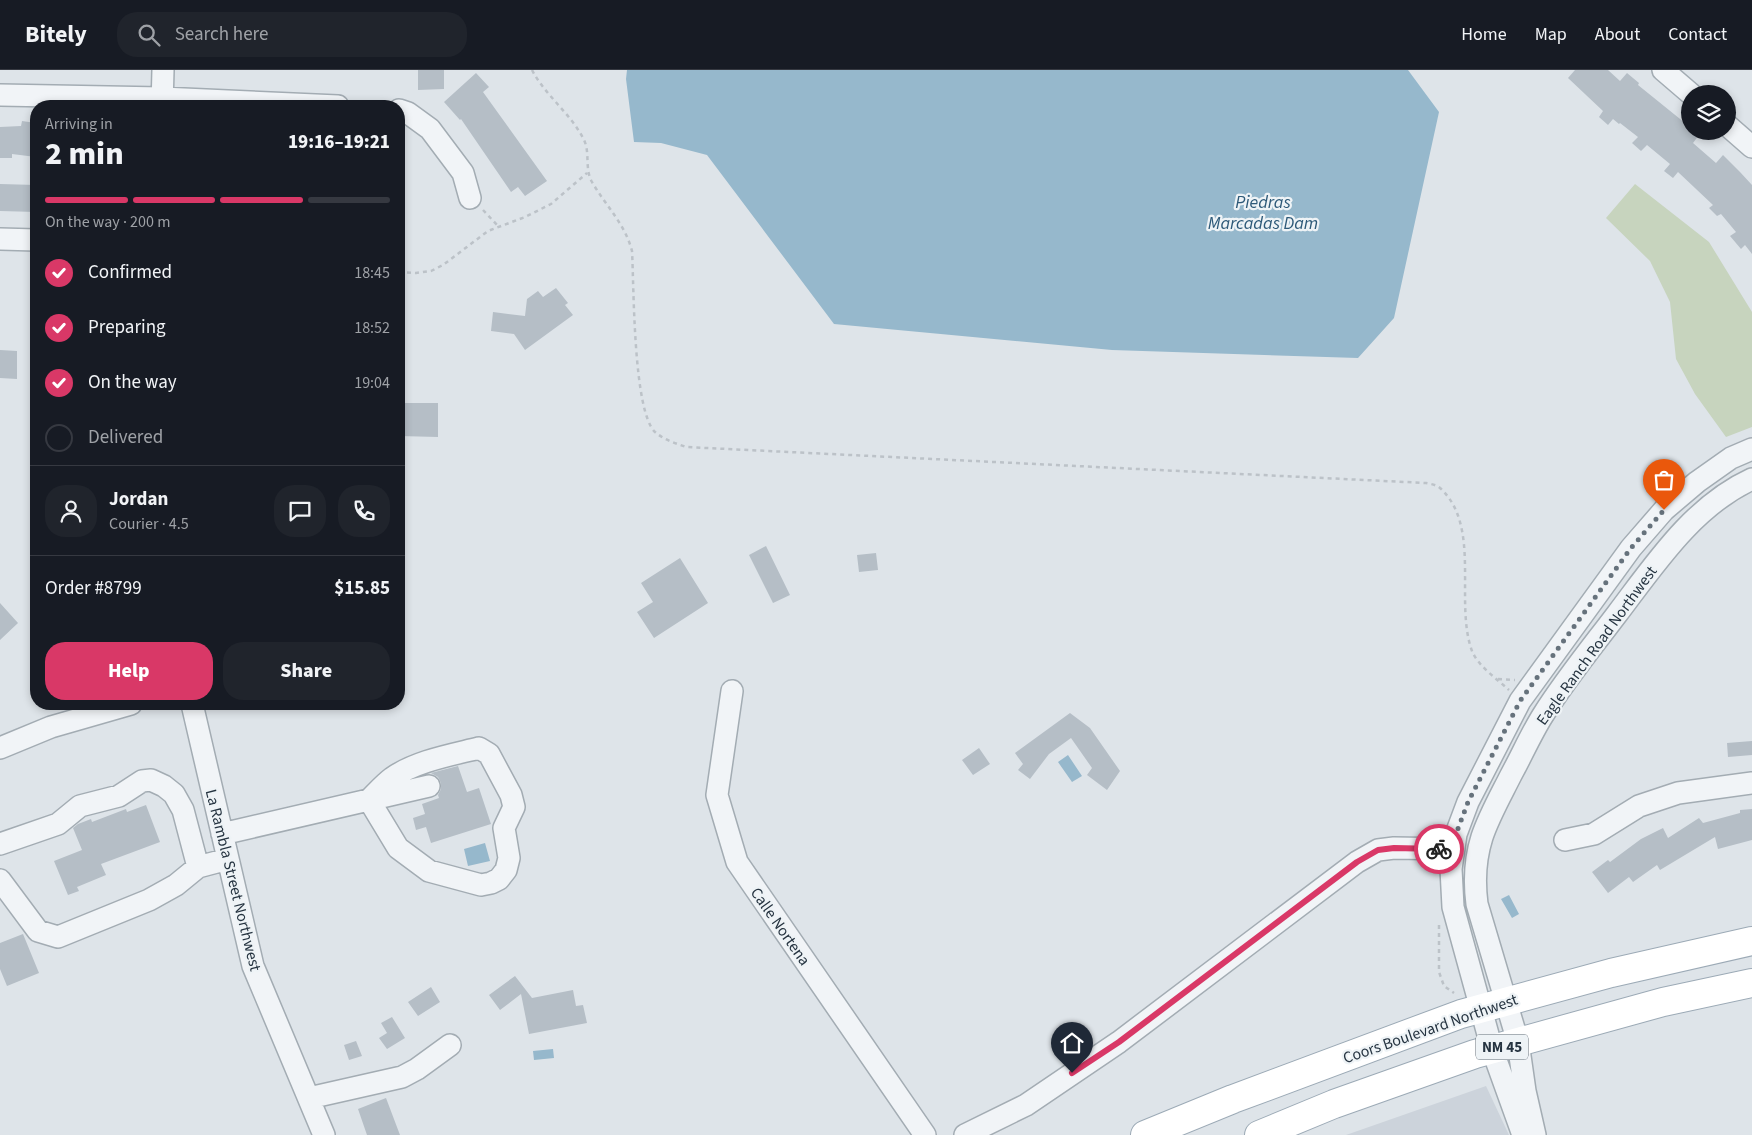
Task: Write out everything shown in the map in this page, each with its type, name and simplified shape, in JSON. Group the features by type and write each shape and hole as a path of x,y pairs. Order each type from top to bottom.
{"main road":[{"name":"Coors Boulevard Northwest","path":"1145,1135 1233,1098 1461,1014 1611,973 1752,941"},
{"name":"NM 45","path":"1259,1135 1334,1104 1475,1054 1663,1002 1752,983"}],"street":[{"path":"162,100 163,70"},
{"path":"1664,70 1681,85"},
{"path":"0,95 116,100"},
{"path":"405,112 430,129 463,173 470,198"},
{"path":"1736,133 1752,147"},
{"path":"0,239 30,240"},
{"name":"Eagle Ranch Road Northwest","path":"1523,1135 1492,1049 1453,907 1451,869 1456,834 1468,802 1520,701 1631,548 1664,510 1697,482 1732,458 1752,449"},
{"name":"Eagle Ranch Road Northwest","path":"1535,1135 1525,1091 1518,1042 1477,904 1474,882 1482,837 1498,800 1542,716 1568,678 1664,553 1688,526 1713,503 1752,479"},
{"name":"Calle Nortena","path":"732,691 717,795 738,862 925,1135"},
{"path":"0,748 51,727 110,710"},
{"name":"La Rambla Street Northwest","path":"193,710 253,966 324,1135"},
{"path":"479,748 489,754 512,795 514,806 504,828 509,858 506,870 499,879 480,885 429,871 398,848 369,800 391,779 404,771 479,748"},
{"path":"0,844 58,824 80,806 119,796 142,781 152,780 174,794 183,810 198,868"},
{"path":"1565,840 1594,834 1639,806 1678,793 1752,783"},
{"path":"222,834 429,786"},
{"path":"965,1135 1026,1105 1119,1042 1357,862 1378,850 1394,848 1454,849"},
{"path":"0,880 38,931 58,937 150,900 176,885 198,868 228,859"},
{"path":"308,1098 402,1078 450,1045"}],"path":[{"path":"532,70 584,139 588,158 588,172 592,183 629,238 632,252 637,360 641,392 647,418 654,432 669,441 686,447 1426,483 1440,487 1459,516 1463,539 1467,630 1472,652 1484,667 1520,701"},
{"path":"405,272 431,271 443,265 488,231 525,217 551,204 588,172"},
{"path":"470,198 499,227"}],"shaded area":[{"path":"1486,1086 1509,1135 1346,1135"}],"green space":[{"path":"1635,184 1709,242 1752,312 1752,427 1726,437 1695,394 1676,359 1670,302 1650,261 1606,218"}],"water":[{"name":"Piedras Marcadas Dam","path":"627,70 1408,70 1439,112 1394,318 1358,358 1112,350 834,324 707,155 661,143 634,142 626,79"},
{"path":"1068,755 1082,776 1072,782 1058,762"},
{"path":"485,843 490,861 468,866 464,849"},
{"path":"1509,895 1519,914 1512,918 1501,899"},
{"path":"553,1049 554,1058 534,1060 533,1051"}],"building":[{"path":"418,70 444,70 444,89 418,90"},
{"path":"1575,70 1608,70 1620,81 1627,73 1639,83 1638,85 1681,120 1681,140 1695,140 1693,143 1716,163 1723,155 1752,185 1752,254 1745,245 1741,249 1730,236 1736,232 1721,214 1717,216 1709,208 1713,205 1678,172 1673,178 1664,171 1670,164 1647,145 1641,151 1632,143 1638,137 1620,123 1613,119 1608,125 1599,117 1603,111 1568,78"},
{"path":"476,73 489,87 483,92 547,181 525,196 518,187 511,192 461,119 444,102"},
{"path":"22,121 30,122 30,156 12,154 12,158 0,158 0,127 21,126"},
{"path":"0,184 30,185 30,212 0,211"},
{"path":"556,288 568,303 565,305 573,315 525,350 514,334 491,331 493,312 525,316 527,299 538,291 543,297"},
{"path":"0,350 17,351 17,379 0,378"},
{"path":"405,403 438,403 438,437 405,436"},
{"path":"766,546 790,595 773,603 749,555"},
{"path":"876,553 878,570 859,572 857,555"},
{"path":"680,558 708,603 654,638 637,612 653,602 641,583"},
{"path":"0,603 18,623 0,640"},
{"path":"1070,713 1090,728 1120,771 1107,790 1087,775 1092,768 1071,738 1049,754 1030,779 1018,770 1023,764 1015,753"},
{"path":"1752,741 1752,755 1728,757 1727,743"},
{"path":"979,748 990,764 973,775 962,760"},
{"path":"458,766 467,792 479,788 491,824 431,843 426,827 416,830 413,818 425,814 422,804 439,798 441,783 438,777 431,773"},
{"path":"146,805 160,842 101,864 106,875 77,887 79,891 68,895 54,861 82,850 73,828 91,819 92,822 126,809 127,812"},
{"path":"1752,809 1752,840 1718,849 1715,837 1660,870 1657,865 1633,882 1629,877 1608,893 1592,872 1608,860 1610,862 1641,839 1663,828 1668,838 1699,818 1703,823 1740,813 1740,810"},
{"path":"23,934 39,973 7,986 0,969 0,943"},
{"path":"515,976 532,998 573,990 576,1006 583,1005 587,1023 529,1034 521,994 500,1010 489,995"},
{"path":"431,987 440,1002 418,1016 408,1002"},
{"path":"392,1017 405,1038 387,1049 379,1038 387,1033 381,1023"},
{"path":"356,1041 362,1056 349,1060 344,1045"},
{"path":"386,1098 400,1135 367,1135 358,1109"}],"way so far":[{"path":"1439,849 1454,849 1456,834 1468,802 1520,701 1631,548 1664,510"}],"route":[{"path":"1072,1073 1119,1042 1357,862 1378,850 1394,848 1439,849"}]}
